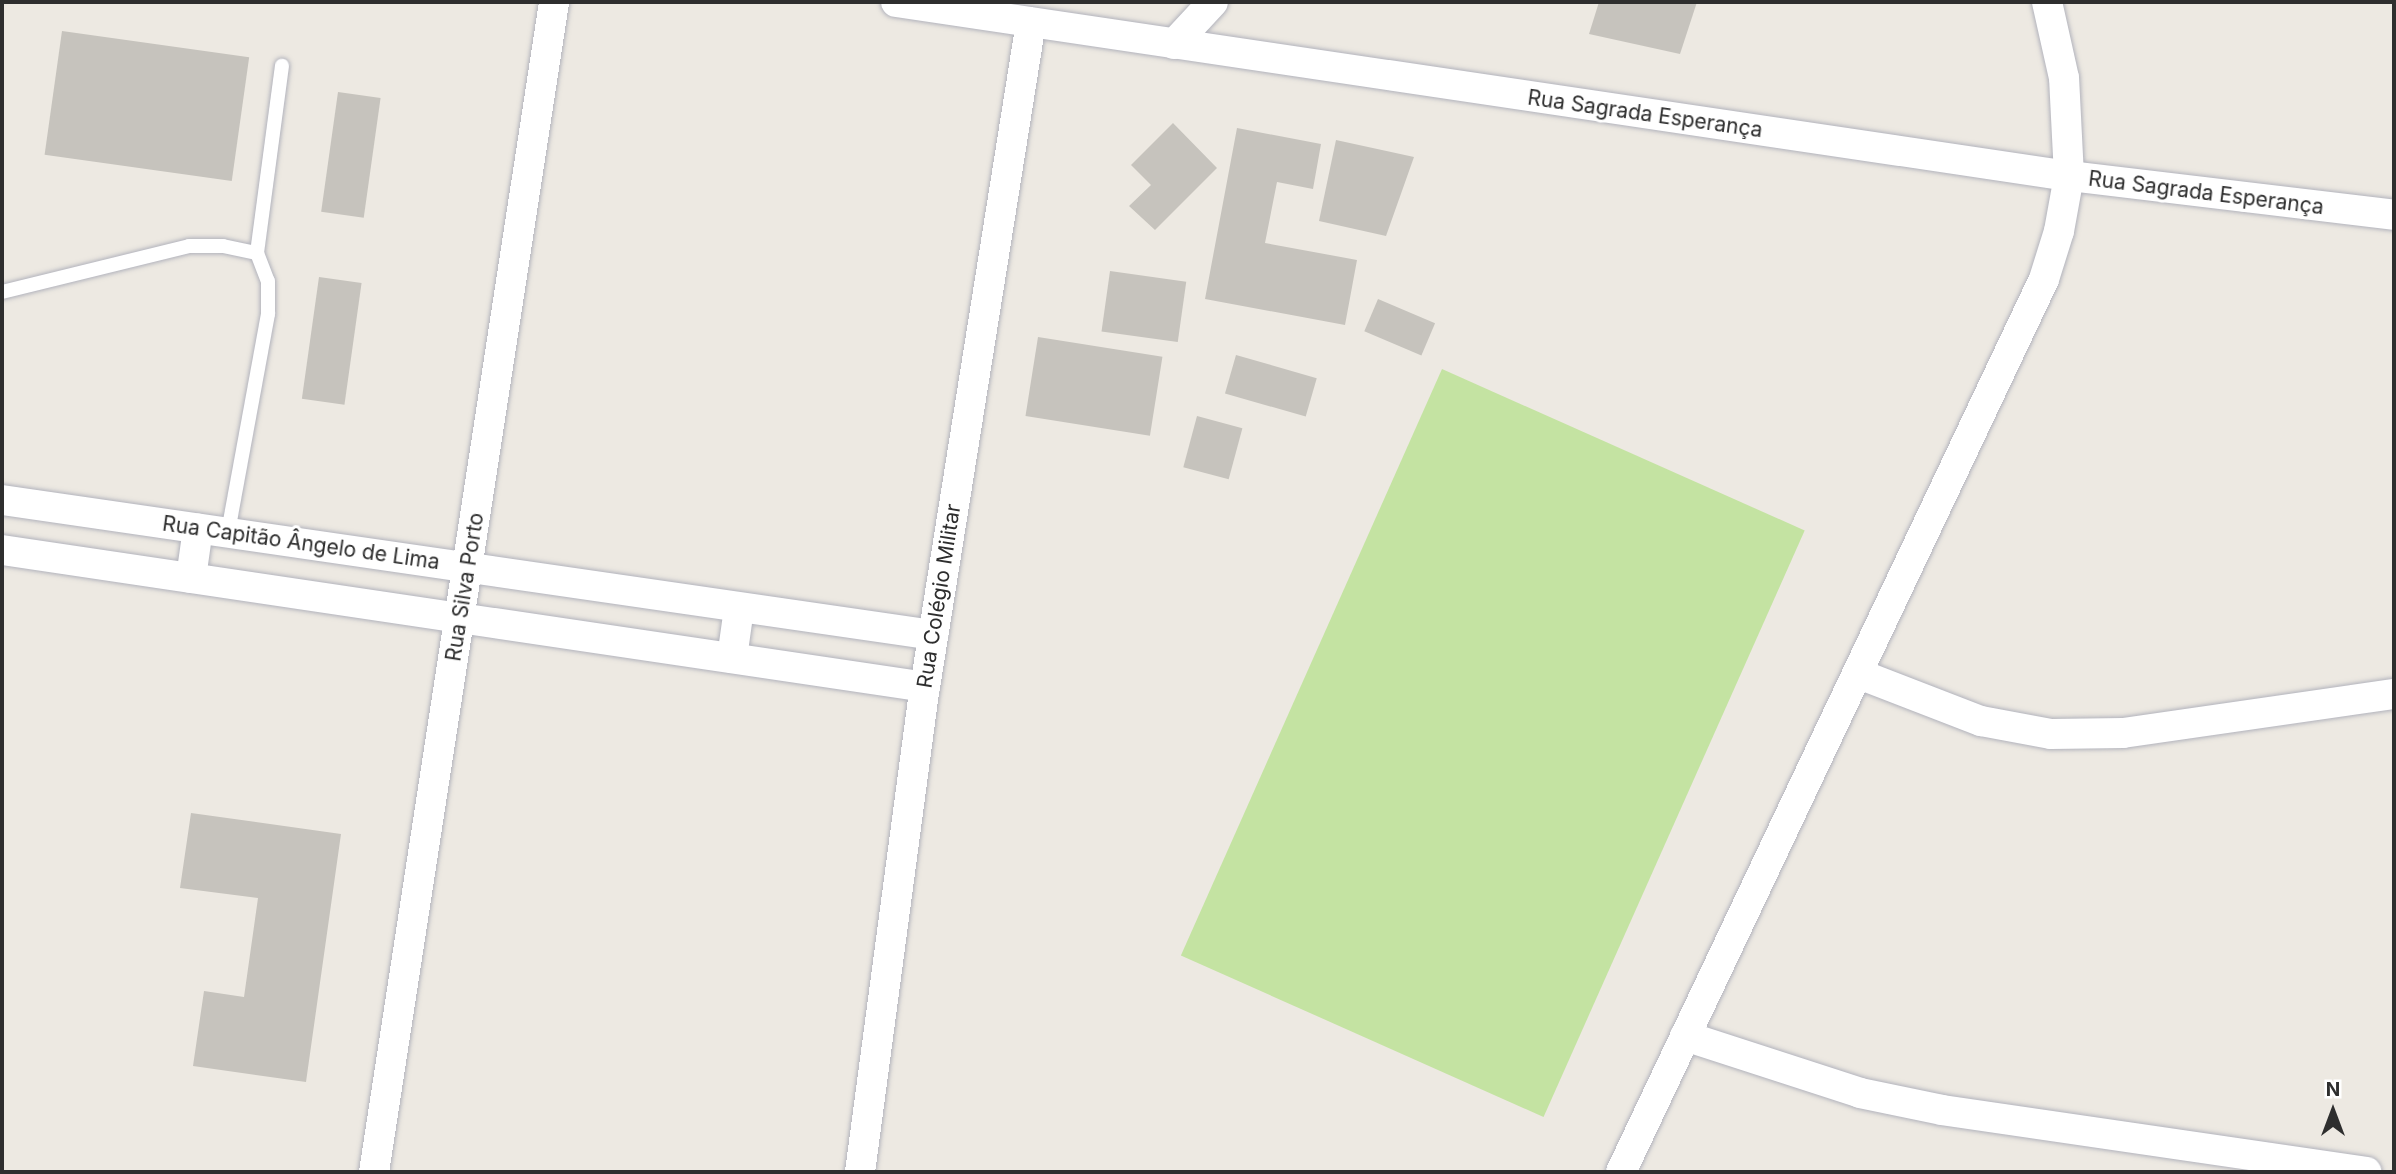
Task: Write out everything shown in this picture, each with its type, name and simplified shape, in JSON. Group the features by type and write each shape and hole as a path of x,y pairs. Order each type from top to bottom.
{"street":[{"name":"Rua Silva Porto","path":"374,1172 554,2"},
{"name":"Rua Sagrada Esperança","path":"896,2 2068,176 2394,215"},
{"path":"1174,44 1213,2"},
{"path":"1621,1172 2044,279 2059,231 2068,176 2064,78 2046,2"},
{"name":"Rua Colégio Militar","path":"860,1172 925,687 1031,22"},
{"name":"Rua Capitão Ângelo de Lima","path":"2,500 933,635"},
{"path":"191,578 198,528"},
{"path":"2,550 925,687"},
{"path":"732,658 739,608"},
{"path":"1859,674 1982,721 2051,734 2123,733 2394,694"},
{"path":"1685,1035 1860,1093 1942,1110 2367,1172"}],"lane":[{"path":"228,532 268,314 268,281 257,253 282,66"},
{"path":"2,292 189,246 223,246 257,253"}],"green space":[{"path":"1442,369 1805,530 1544,1117 1181,955"}],"building":[{"path":"1599,2 1697,2 1680,54 1589,34"},
{"path":"62,31 249,57 232,181 45,155"},
{"path":"338,92 381,98 364,218 321,212"},
{"path":"1173,123 1217,168 1155,230 1129,206 1151,185 1131,165"},
{"path":"1237,128 1321,144 1313,189 1277,182 1265,243 1357,260 1345,325 1205,299"},
{"path":"1336,140 1414,157 1386,236 1319,221"},
{"path":"1110,271 1186,282 1178,342 1102,331"},
{"path":"319,277 362,283 344,405 302,399"},
{"path":"1378,299 1435,323 1421,355 1364,331"},
{"path":"1038,337 1162,357 1150,436 1025,416"},
{"path":"1236,355 1317,378 1306,417 1225,393"},
{"path":"1197,416 1242,428 1229,479 1183,467"},
{"path":"191,813 341,834 306,1082 193,1066 204,991 244,997 258,898 180,888"}]}
